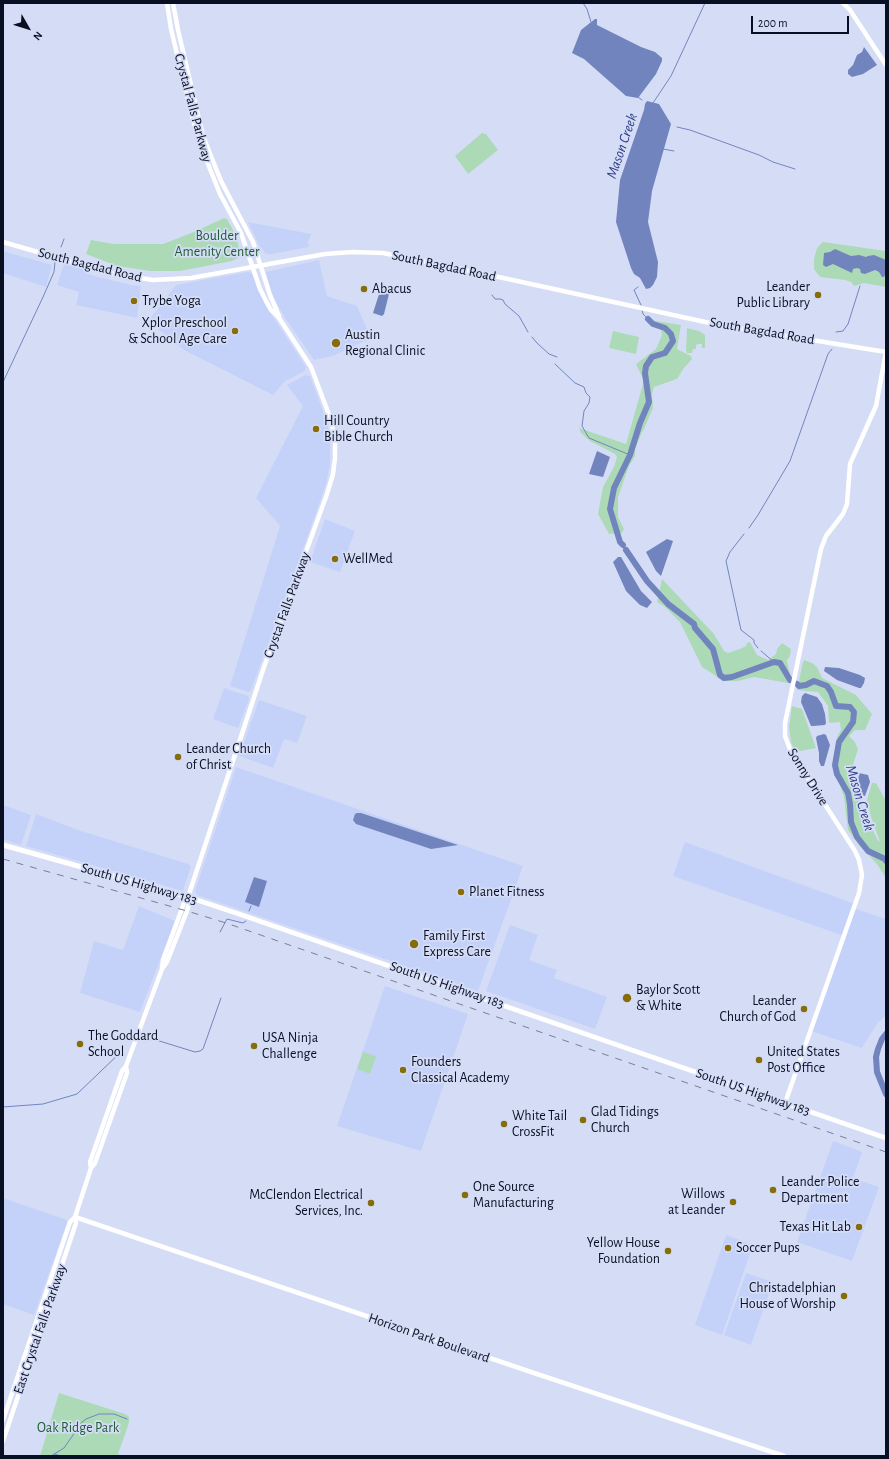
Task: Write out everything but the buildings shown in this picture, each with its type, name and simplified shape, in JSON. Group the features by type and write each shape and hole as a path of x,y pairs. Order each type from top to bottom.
{"main road":[{"name":"Crystal Falls Parkway","path":"167,3 171,29 198,137 220,194 241,233 260,289 271,310 279,318 311,367 331,420 335,442 333,474 325,500 264,667 188,897"},
{"name":"Crystal Falls Parkway","path":"174,3 179,37 204,136 221,181 253,242 279,318"},
{"path":"843,3 850,10 886,65"},
{"path":"241,233 246,230"},
{"name":"South Bagdad Road","path":"3,242 114,274 153,280 191,278 338,252 383,253 726,326 886,352"},
{"name":"Sonny Drive","path":"785,1103 859,893 862,875 859,860 851,845 791,752 785,736 785,723 821,549 826,536 840,518 847,504 850,464 876,406 886,352"},
{"name":"South US Highway 183","path":"3,845 188,897 309,937 886,1138"},
{"name":"East Crystal Falls Parkway","path":"3,1420 70,1222 74,1217 91,1168 90,1162 122,1071 126,1066 162,970 163,960 184,903 188,897"},
{"name":"East Crystal Falls Parkway","path":"3,1441 76,1223 74,1217"},
{"name":"Horizon Park Boulevard","path":"74,1217 523,1370 784,1456"}],"shaded area":[{"path":"597,19 597,25 641,47 655,52 662,58 656,74 638,98 626,96 584,59 572,53 581,30"},
{"path":"864,47 877,65 863,74 852,77 848,74 848,70 853,65 857,55 862,52"},
{"path":"647,101 659,104 671,124 652,191 648,222 658,262 657,277 653,285 646,289 640,278 634,274 631,268 616,222 620,180"},
{"path":"248,222 311,234 308,242 309,247 266,254 259,245"},
{"path":"835,249 851,256 859,255 866,257 874,255 886,260 886,272 884,277 882,277 879,272 875,270 865,274 861,273 860,269 857,268 853,269 852,273 833,264 826,267 823,265 824,253"},
{"path":"3,251 52,265 46,287 3,273"},
{"path":"319,260 327,296 357,306 371,338 333,356 314,360 285,318 270,291 266,272"},
{"path":"64,264 85,270 85,273 98,277 141,286 137,318 76,305 79,292 57,285"},
{"path":"247,272 252,273 266,306 306,367 305,371 285,381 273,395 184,350 148,321 176,285"},
{"path":"382,290 389,294 384,314 382,316 373,313 380,291"},
{"path":"305,375 310,376 327,422 330,437 330,464 326,484 315,516 249,692 230,686 280,526 256,498 303,406 287,385"},
{"path":"597,451 610,457 603,477 589,474"},
{"path":"325,519 355,531 340,572 310,562"},
{"path":"667,539 673,541 661,576 656,571 646,552"},
{"path":"618,557 621,557 641,591 652,602 647,608 640,605 626,591 613,562"},
{"path":"825,667 839,668 860,675 865,678 864,683 861,688 859,688 837,680 824,671"},
{"path":"224,688 248,696 249,699 238,728 213,719"},
{"path":"805,693 817,697 822,704 825,714 825,725 811,726 801,702 802,696"},
{"path":"259,700 307,716 297,743 284,739 273,768 239,756"},
{"path":"824,734 826,735 830,745 824,766 821,766 816,738 817,736"},
{"path":"236,767 523,866 478,991 197,895 195,891"},
{"path":"859,773 868,775 870,782 865,796 857,794"},
{"path":"3,805 31,815 21,845 3,839"},
{"path":"361,813 458,845 431,849 356,824 353,820 355,814"},
{"path":"36,814 78,830 188,864 191,866 183,891 26,846"},
{"path":"685,842 855,904 856,909 886,919 886,1015 877,1024 862,1048 811,1031 844,936 673,876"},
{"path":"254,877 267,881 259,907 245,902"},
{"path":"139,906 175,921 140,1012 80,993 94,941 123,950"},
{"path":"510,925 538,935 529,960 557,970 554,978 607,997 595,1029 486,991"},
{"name":"Founders Classical Academy","path":"385,986 468,1014 421,1151 337,1126"},
{"path":"833,1141 862,1152 853,1178 879,1187 852,1261 797,1242"},
{"path":"3,1198 67,1220 34,1315 3,1304"},
{"path":"726,1235 753,1245 722,1335 695,1325"},
{"path":"746,1273 773,1282 751,1345 724,1335"}],"green space":[{"path":"482,133 486,134 498,150 468,174 455,156"},
{"name":"Boulder Amenity Center","path":"224,218 227,219 232,228 240,251 239,257 232,261 180,271 150,271 117,266 86,254 91,240 114,244 163,244"},
{"path":"823,242 886,251 886,287 864,283 854,286 851,282 845,280 820,277 814,269 814,259 817,248"},
{"path":"650,320 681,325 677,349 691,356 692,359 677,379 654,387 652,394 653,408 635,449 635,456 629,466 618,497 618,517 624,529 622,533 609,534 598,514 603,487 614,467 617,457 615,454 590,441 581,433 579,428 626,444 643,384 643,379 636,364 656,349 662,335 661,330 647,321"},
{"path":"687,328 699,331 705,335 705,348 702,348 702,344 698,344 696,345 696,349 693,349 692,353 687,353"},
{"path":"613,331 639,337 636,354 609,348"},
{"path":"662,579 714,634 724,651 728,653 740,649 750,642 757,655 768,660 776,654 777,649 782,643 791,649 790,656 787,660 790,676 788,683 754,677 738,681 724,681 702,667 680,622 665,607 657,602"},
{"path":"804,660 817,667 822,678 856,695 872,714 865,730 855,730 849,736 855,742 858,749 852,768 847,775 855,775 857,796 877,839 880,842 871,817 867,800 872,783 876,783 886,801 886,878 877,864 859,845 848,830 844,797 833,765 837,737 841,730 840,722 829,723 828,706 818,692 797,690"},
{"path":"792,706 802,709 816,748 795,752 791,742 789,728"},
{"path":"363,1052 376,1056 370,1074 357,1069"},
{"name":"Oak Ridge Park","path":"59,1393 125,1414 129,1417 129,1423 118,1454 123,1456 40,1456"}],"waterway":[{"path":"583,3 587,9 591,22"},
{"name":"Mason Creek","path":"653,103 671,76 705,3"},
{"path":"638,97 642,100"},
{"path":"677,127 690,130 795,169"},
{"path":"663,149 674,151"},
{"path":"61,247 64,239"},
{"path":"3,382 54,272 55,262"},
{"path":"836,332 843,331 848,324 860,286"},
{"name":"Mason Creek","path":"638,287 634,290 641,305"},
{"path":"492,295 495,299 503,300 505,304 519,316 528,332"},
{"name":"Mason Creek","path":"642,310 643,314 648,319"},
{"name":"Mason Creek","path":"623,545 620,542 610,509 614,488 630,455 640,423 649,402 645,373 646,366 652,357 665,353 673,341 671,334 665,328 653,324 648,319"},
{"path":"532,337 549,354 557,357"},
{"path":"749,528 790,461 828,354 832,349"},
{"path":"555,364 575,383 584,387 586,393 590,397 589,403 584,411 582,426 589,438 630,455"},
{"path":"744,534 730,552 726,561 741,630 754,640 754,643 758,648"},
{"name":"Mason Creek","path":"626,550 647,581 668,604 694,624 695,628 713,649 720,675 724,678 732,677 774,662 780,663 790,680"},
{"path":"761,651 774,662"},
{"name":"Mason Creek","path":"797,684 799,686 806,685 814,681 827,686 836,706 850,707 854,712 853,722 839,742 835,765 837,774 848,793 851,822 857,837 868,851 885,859 886,861"},
{"path":"249,911 251,906"},
{"path":"220,932 227,919 243,923 246,921"},
{"path":"143,1040 147,1041 153,1039 195,1052 200,1051 203,1049 221,998"},
{"name":"Mason Creek","path":"886,1034 882,1039 876,1057 877,1072 886,1094"},
{"path":"3,1107 43,1104 77,1094 122,1051"},
{"path":"51,1456 64,1448 82,1422 86,1419 99,1414 114,1414 127,1419"},
{"path":"55,1454 60,1456"}],"railway":[{"path":"3,859 226,923 886,1152"}],"place":[{"name":"Abacus","path":"364,289"},
{"name":"Leander Public Library","path":"818,295"},
{"name":"Trybe Yoga","path":"134,301"},
{"name":"Xplor Preschool & School Age Care","path":"235,331"},
{"name":"Austin Regional Clinic","path":"336,343"},
{"name":"Hill Country Bible Church","path":"316,429"},
{"name":"WellMed","path":"335,559"},
{"name":"Leander Church of Christ","path":"178,757"},
{"name":"Planet Fitness","path":"461,892"},
{"name":"Family First Express Care","path":"414,944"},
{"name":"Baylor Scott & White","path":"627,998"},
{"name":"Leander Church of God","path":"804,1009"},
{"name":"The Goddard School","path":"80,1044"},
{"name":"USA Ninja Challenge","path":"254,1046"},
{"name":"United States Post Office","path":"759,1060"},
{"name":"Founders Classical Academy","path":"403,1070"},
{"name":"Glad Tidings Church","path":"583,1120"},
{"name":"White Tail CrossFit","path":"504,1124"},
{"name":"Leander Police Department","path":"773,1190"},
{"name":"One Source Manufacturing","path":"465,1195"},
{"name":"Willows at Leander","path":"733,1202"},
{"name":"McClendon Electrical Services, Inc.","path":"371,1203"},
{"name":"Texas Hit Lab","path":"859,1227"},
{"name":"Soccer Pups","path":"728,1248"},
{"name":"Yellow House Foundation","path":"668,1251"},
{"name":"Christadelphian House of Worship","path":"844,1296"}]}
